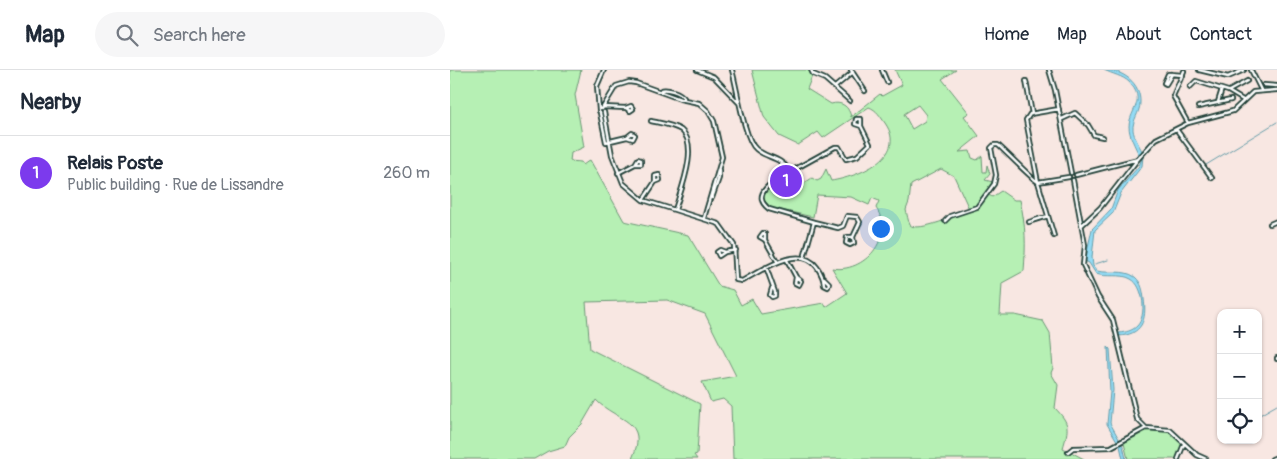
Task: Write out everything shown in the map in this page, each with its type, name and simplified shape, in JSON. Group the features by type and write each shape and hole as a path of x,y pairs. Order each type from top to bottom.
{"street":[{"path":"604,70 597,86 598,105 618,173 628,189 643,200 720,224 731,239 736,250 736,280 742,281 777,262 804,258 814,263 824,278"},
{"path":"696,70 714,77 723,84 740,104"},
{"path":"732,70 750,143 760,152 781,161 787,167 787,174"},
{"path":"811,70 813,74 825,79 850,101"},
{"path":"882,70 887,82"},
{"path":"1049,70 1062,119 1071,173 1069,177"},
{"path":"1200,70 1229,75 1243,70"},
{"path":"1251,70 1261,90"},
{"path":"835,87 852,71 865,91"},
{"path":"1184,71 1173,96 1188,123"},
{"path":"1172,74 1183,75"},
{"path":"1228,91 1247,80"},
{"path":"1026,81 1032,114"},
{"path":"1190,87 1196,81 1228,91 1243,100"},
{"path":"601,111 614,88 622,83 629,82 661,90 698,103 708,111 714,121 722,157 704,218"},
{"path":"1253,92 1257,83"},
{"path":"1264,84 1277,86"},
{"path":"1218,102 1222,89"},
{"path":"1082,225 1100,208 1138,158 1154,141 1188,123 1232,111 1253,92 1277,90"},
{"path":"1198,107 1231,100"},
{"path":"601,111 626,108"},
{"path":"1054,236 1038,182 1026,120 1028,115 1059,108"},
{"path":"1062,119 1075,113 1088,125 1094,135 1103,137"},
{"path":"650,121 682,131 688,139 688,164 675,210"},
{"path":"853,238 860,222 857,217 847,216 843,226 838,228 769,209 764,205 762,198 765,188 780,177 835,147 839,148 846,159 857,156 870,144 861,126"},
{"path":"1176,128 1212,178"},
{"path":"608,142 628,137"},
{"path":"945,221 950,216 977,207 994,184 996,175 991,148 994,145 998,145 1017,161 1035,182 1069,177"},
{"path":"1071,173 1076,175 1138,158"},
{"path":"780,177 782,170 781,161"},
{"path":"618,173 635,164"},
{"path":"782,170 787,167 796,168"},
{"path":"782,170 787,174"},
{"path":"1073,181 1076,175"},
{"path":"1069,177 1073,181 1082,225 1085,245 1083,265 1098,297 1112,318 1136,415 1146,428"},
{"path":"643,200 655,182"},
{"path":"1029,222 1048,216"},
{"path":"1270,224 1277,221"},
{"path":"804,258 814,222"},
{"path":"765,240 777,262"},
{"path":"725,252 736,250"},
{"path":"787,260 796,277"},
{"path":"766,267 769,269 772,288"},
{"path":"1068,452 1073,448 1107,448 1146,428 1170,430 1197,455 1206,459"},
{"path":"1178,459 1184,444"},
{"path":"1272,459 1277,457"}],"green space":[{"path":"450,70 581,70 575,95 584,147 571,153 570,161 581,162 583,165 590,160 624,221 688,235 719,286 733,290 741,305 752,299 761,314 824,303 826,307 847,293 832,268 844,268 855,265 865,259 874,251 882,230 881,219 876,208 879,201 872,198 869,205 851,197 817,195 813,217 772,208 763,199 765,190 780,179 781,187 793,186 797,188 812,178 817,181 821,179 826,169 831,181 866,170 885,155 890,146 891,135 880,116 869,107 823,138 818,132 798,145 779,136 764,117 752,70 809,70 812,76 807,89 831,104 838,103 844,105 851,117 880,94 882,96 902,85 895,70 956,70 942,79 969,113 964,116 979,136 959,152 970,151 972,158 977,160 982,156 983,172 986,172 987,165 990,174 985,180 993,182 986,193 992,197 1001,191 1014,200 1020,200 1022,210 1025,236 1024,271 1002,283 1000,315 1015,315 1043,321 1050,333 1053,368 1051,373 1058,385 1055,408 1067,426 1063,448 1084,459 733,459 731,406 723,399 711,402 702,382 736,376 705,314 667,300 586,302 590,349 700,404 697,454 694,455 697,459 632,459 637,436 634,429 629,423 596,400 582,424 569,437 565,446 548,451 534,459 450,459","holes":["918,105 926,115 925,121 912,129 904,114","941,169 954,176 970,211 930,225 921,227 910,225 906,210 911,185"]},
{"path":"1144,430 1170,431 1183,443 1177,459 1128,459 1124,443"}],"water":[{"path":"1104,70 1124,75 1134,84 1140,96 1140,107 1133,130 1142,151 1139,155 1129,130 1137,94 1127,80"},
{"path":"1143,156 1142,166 1121,193 1113,213 1095,230 1092,257 1093,266 1097,271 1121,272 1131,275 1141,284 1143,290 1145,313 1141,325 1133,333 1118,336 1119,333 1133,329 1140,321 1143,301 1139,288 1127,277 1096,274 1089,263 1085,261 1092,229 1111,209 1118,190 1139,166"},
{"path":"1108,347 1110,349 1113,390 1110,423 1123,446 1126,459 1123,459 1120,446 1107,424 1110,392"}],"waterway":[{"path":"1206,165 1277,122"},
{"path":"1095,264 1108,260"},
{"path":"1262,414 1277,405"}],"place":[{"name":"Relais Poste","path":"786,181"}]}
